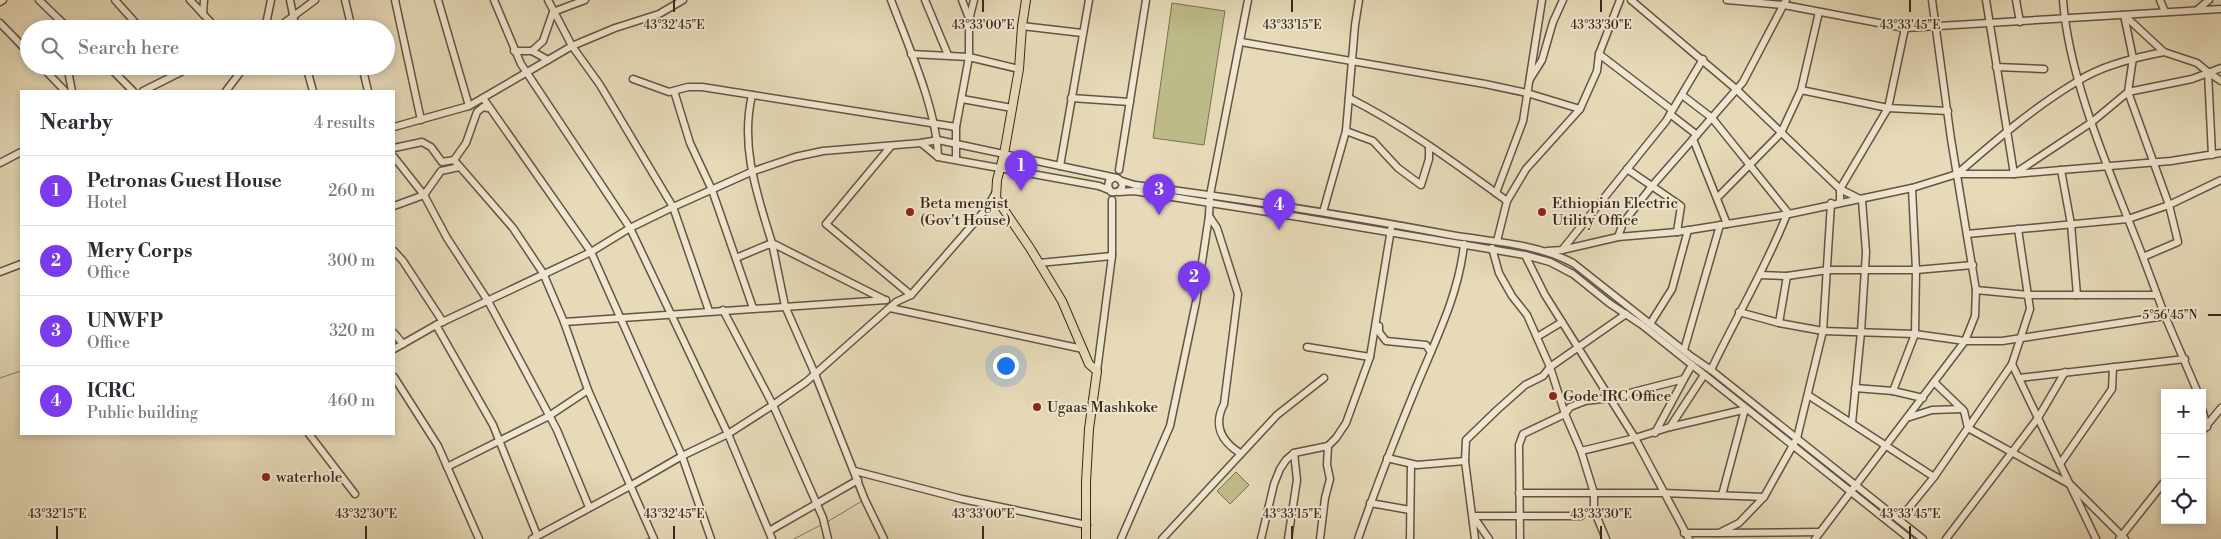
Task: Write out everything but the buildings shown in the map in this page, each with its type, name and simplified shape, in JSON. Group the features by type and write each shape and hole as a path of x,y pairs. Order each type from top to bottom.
{"main road":[{"path":"1026,0 1012,108 996,192 998,202 1062,301 1090,364 1097,371 1089,429 1086,482 1086,539"}],"street":[{"path":"39,0 59,19"},
{"path":"115,0 133,20"},
{"path":"190,0 209,20"},
{"path":"203,14 204,0"},
{"path":"266,20 271,0"},
{"path":"290,0 294,20"},
{"path":"288,20 315,0"},
{"path":"345,0 350,20"},
{"path":"395,0 421,120"},
{"path":"438,0 469,106"},
{"path":"494,0 514,51 630,228 728,434 772,539"},
{"path":"548,0 572,46 600,85 673,207 709,311"},
{"path":"532,51 542,41 553,12 585,0"},
{"path":"395,128 469,106 572,46 609,30 659,14 683,0"},
{"path":"891,0 933,122 938,140 938,157"},
{"path":"925,0 948,55"},
{"path":"962,0 969,20"},
{"path":"956,159 956,127 969,57 969,20 974,0"},
{"path":"1060,166 1089,0"},
{"path":"1117,179 1146,0"},
{"path":"1121,539 1170,426 1196,302 1209,216 1208,204 1248,0"},
{"path":"1323,212 1346,131 1355,25 1360,0"},
{"path":"1496,193 1523,121 1542,0"},
{"path":"1528,82 1542,60 1553,22 1563,0"},
{"path":"1497,242 1507,201 1526,170 1580,109 1597,70 1599,54 1620,0"},
{"path":"1631,0 1703,59 1840,189 1862,200"},
{"path":"1727,0 1785,3 1819,12 1905,28 2221,9"},
{"path":"1815,539 1965,341 1975,316 1976,290 1973,266 1957,174 1932,0"},
{"path":"1986,0 1988,23 2014,174"},
{"path":"2016,0 2020,22"},
{"path":"2063,0 2064,19 2079,80 2092,122 2165,316 2196,389"},
{"path":"2160,0 2165,12"},
{"path":"2197,10 2209,0"},
{"path":"1618,237 1623,223 1652,186 1748,75 1785,3"},
{"path":"1718,197 1781,133 1801,90 1819,12"},
{"path":"2124,14 2164,52 2197,63 2221,81"},
{"path":"2124,14 2133,58 2128,92 2169,205 2178,242 2143,257"},
{"path":"0,23 20,44"},
{"path":"1022,26 1082,33"},
{"path":"1840,202 1840,189 1888,108 1905,28"},
{"path":"1241,42 1527,93 1580,109"},
{"path":"514,51 532,51 548,60"},
{"path":"1957,174 2006,132 2079,80 2133,58 2164,52"},
{"path":"911,54 969,57 1018,69"},
{"path":"1599,54 1671,112 1695,137 1718,197 1724,225 1684,350"},
{"path":"1562,250 1671,112 1703,59"},
{"path":"1996,67 2044,69"},
{"path":"2014,174 2092,122 2128,92 2192,80 2221,68"},
{"path":"2208,72 2212,155"},
{"path":"50,75 64,90"},
{"path":"69,75 72,90"},
{"path":"117,75 133,90"},
{"path":"145,90 174,75"},
{"path":"227,90 238,75"},
{"path":"309,75 314,90"},
{"path":"364,75 368,90"},
{"path":"633,79 669,92 688,87 702,87 956,127"},
{"path":"1801,90 1888,108 1948,111"},
{"path":"674,91 690,142 712,190 753,308"},
{"path":"752,95 746,136 751,172 772,243 785,306 884,539"},
{"path":"1682,95 1712,118 1788,214"},
{"path":"483,98 488,108 591,252 682,456 711,539"},
{"path":"1071,98 1130,102"},
{"path":"1349,98 1379,113 1507,201"},
{"path":"962,99 1012,108"},
{"path":"395,148 422,142 431,147 442,162 454,160 466,144 477,112 483,107 488,108"},
{"path":"1346,131 1373,141 1398,168 1422,185 1429,159 1429,146"},
{"path":"395,348 436,325 591,252 630,228 751,172 795,157 823,151 921,144 938,140 1117,179 1135,185 1392,223 1543,251 1573,264 1684,350 1704,375 1910,539"},
{"path":"921,144 938,157 1099,186 1114,191 1134,191 1428,238 1493,249 1550,262 1573,274 1691,361 1711,370 1722,378 1923,539"},
{"path":"891,146 826,224 911,295"},
{"path":"0,163 20,153"},
{"path":"1543,251 1562,250 1618,237 1677,232 1788,214 1832,203 1862,200 1912,188 1957,174 2014,174 2152,162 2221,153"},
{"path":"395,159 424,196 446,238 488,301 549,416 589,507"},
{"path":"454,160 513,228 543,273 564,322 588,390 654,539"},
{"path":"395,206 424,196 441,171 459,167"},
{"path":"1627,169 1681,206 1677,232"},
{"path":"2061,170 2070,224 2077,295"},
{"path":"1097,371 1112,256 1112,200 1114,191 1123,186 1117,179"},
{"path":"1114,191 1108,183 1117,179"},
{"path":"1967,234 2128,219 2169,205 2221,180"},
{"path":"1893,391 1915,334 1916,270 1912,188"},
{"path":"436,325 500,441 535,537 682,456 728,434 773,405 815,374 896,302 911,295 987,208 996,192"},
{"path":"1243,209 1244,200"},
{"path":"1852,423 1861,332 1866,252 1862,200"},
{"path":"1719,533 1739,523 1764,497 1798,438 1823,331 1832,203"},
{"path":"1305,218 1307,210"},
{"path":"1711,370 1739,312 1760,275 1788,214"},
{"path":"1209,216 1217,228 1238,294 1224,404 1219,419 1223,439 1240,454"},
{"path":"1261,539 1277,477 1286,460 1294,453 1328,446 1346,423 1370,358 1392,223"},
{"path":"1899,520 1934,478 2012,364 2027,323 2030,309 2018,229"},
{"path":"1428,238 1430,230"},
{"path":"1650,324 1672,289 1688,230"},
{"path":"1482,239 1493,249 1499,273 1512,296 1522,307 1550,367 1581,451 1594,493 1594,510 1606,539"},
{"path":"736,258 772,243 886,300"},
{"path":"1358,539 1387,458 1452,302 1462,264 1464,244"},
{"path":"395,252 403,261 443,322"},
{"path":"1039,263 1112,256"},
{"path":"1525,256 1562,322 1635,438 1684,533 1689,539"},
{"path":"0,272 20,264"},
{"path":"1760,275 1787,276 1828,270 1916,270 1973,266"},
{"path":"1779,323 1787,276"},
{"path":"1976,290 2028,295 2157,295"},
{"path":"564,322 785,306 886,300 896,302"},
{"path":"890,308 1083,348"},
{"path":"724,310 773,405 824,518 828,539"},
{"path":"1739,312 1779,323 1823,331 1915,334 1965,341 2002,341 2165,316"},
{"path":"1378,314 1379,332 1383,339 1402,344 1426,345 1431,352"},
{"path":"1475,539 1465,462 1466,440 1525,385 1543,376 1550,367 1626,314"},
{"path":"1537,336 1562,322"},
{"path":"395,334 403,344"},
{"path":"1307,347 1370,358"},
{"path":"2019,378 2184,359"},
{"path":"1655,433 1684,379 1691,361"},
{"path":"2012,364 2096,539"},
{"path":"2060,464 2112,389 2113,367"},
{"path":"1946,539 2014,452 2038,418 2065,372"},
{"path":"1670,427 1704,375"},
{"path":"1166,538 1277,415 1324,378"},
{"path":"1717,385 1722,378"},
{"path":"395,379 438,446 478,539"},
{"path":"1520,539 1519,445 1523,434 1566,414 1570,407 1585,401 1610,398 1684,379"},
{"path":"1934,382 1962,409 1968,428 2070,485 2122,537 2161,486"},
{"path":"1855,388 1893,391 1923,398"},
{"path":"447,467 549,416 588,390"},
{"path":"1808,395 1934,478"},
{"path":"2206,428 2221,408"},
{"path":"1581,451 1746,409"},
{"path":"1722,495 1746,409"},
{"path":"1909,417 1932,410 1962,409"},
{"path":"310,435 355,494"},
{"path":"1320,539 1325,498 1330,479 1328,446"},
{"path":"1288,539 1297,480 1294,453"},
{"path":"1387,458 1411,464 1465,462"},
{"path":"1410,539 1411,464"},
{"path":"854,471 962,499 1087,525"},
{"path":"769,531 858,480"},
{"path":"1519,493 1663,493 1764,497"},
{"path":"1370,503 1410,510"},
{"path":"1473,516 1582,516"},
{"path":"1473,516 1489,539"},
{"path":"1684,533 1820,532"}],"green space":[{"path":"1172,3 1225,11 1204,145 1153,138"},
{"path":"1236,472 1249,485 1230,504 1217,491"}],"waterway":[{"path":"0,378 20,371"},
{"path":"827,522 862,501"},
{"path":"794,539 821,525"},
{"path":"646,539 651,538"}],"place":[{"name":"Petronas Guest House","path":"1021,191"},
{"name":"Beta mengist (Gov't House)","path":"910,212"},
{"name":"Ethiopian Electric Utility Office","path":"1542,212"},
{"name":"UNWFP","path":"1159,215"},
{"name":"ICRC","path":"1279,230"},
{"name":"Mery Corps","path":"1194,302"},
{"name":"Gode IRC Office","path":"1553,396"},
{"name":"Ugaas Mashkoke","path":"1037,407"},
{"name":"waterhole","path":"266,477"}]}
